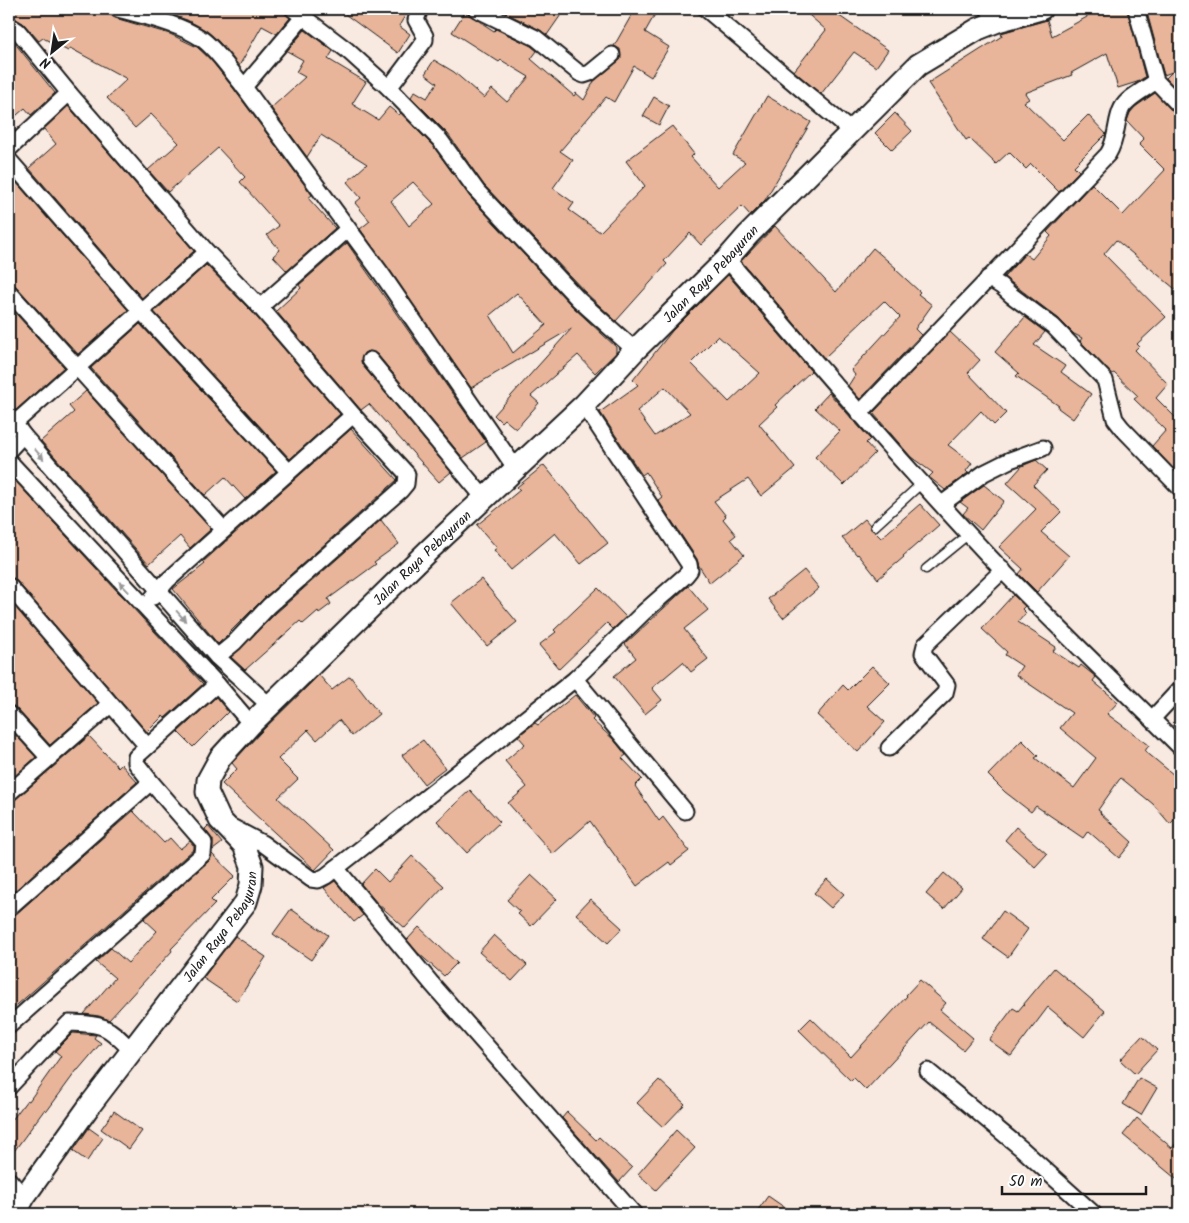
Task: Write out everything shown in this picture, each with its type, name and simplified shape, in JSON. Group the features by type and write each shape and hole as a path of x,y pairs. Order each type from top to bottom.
{"main road":[{"name":"Jalan Raya Pebayuran","path":"19,1206 73,1128 131,1050 246,902 251,885 252,866 244,845 220,820 207,792 208,780 220,758 251,724 484,498 584,405 635,350 727,259 748,235 918,66 978,29 993,15 1041,9"}],"street":[{"path":"118,9 180,29 202,39 244,87 381,273 516,469"},
{"path":"389,88 425,40 426,36 416,20 420,9"},
{"path":"476,9 536,38 584,76 612,55"},
{"path":"706,9 851,131"},
{"path":"1136,9 1156,81 1180,106"},
{"path":"244,87 299,12 347,50 389,88 440,140 477,191 579,300 635,350"},
{"path":"9,24 18,31 69,93 207,252 260,307 353,415 407,474 406,484 394,497 269,606 234,644 218,657"},
{"path":"859,414 1108,154 1114,145 1120,110 1125,104 1156,81"},
{"path":"9,149 69,93"},
{"path":"9,160 141,311 289,472"},
{"path":"260,307 348,228"},
{"path":"9,450 16,425 207,252"},
{"path":"727,259 859,414 969,534 1083,652 1180,747"},
{"path":"988,278 1053,326 1105,380 1115,419 1180,488"},
{"path":"9,292 224,530"},
{"path":"370,360 484,498"},
{"path":"220,820 262,843 311,879 318,880 412,809 575,679 644,612 686,575 690,570 689,564 584,405"},
{"path":"144,608 167,581 353,415"},
{"path":"16,425 218,657 270,706"},
{"path":"942,504 984,473 1010,460 1043,448"},
{"path":"9,461 251,724"},
{"path":"889,748 945,693 947,685 922,653 925,645 1003,570"},
{"path":"9,586 147,746"},
{"path":"575,679 685,811"},
{"path":"9,1026 203,854 204,843 151,782 136,763 136,757 216,684"},
{"path":"1152,719 1180,689"},
{"path":"9,793 110,705"},
{"path":"9,714 48,758"},
{"path":"9,908 151,782"},
{"path":"336,868 432,984 634,1214"},
{"path":"9,1087 69,1023 96,1024 113,1032 131,1050"},
{"path":"928,1071 1022,1149 1094,1214"},
{"path":"9,1180 19,1206"}],"lane":[{"path":"875,526 922,483"},
{"path":"926,569 969,534"}],"building":[{"path":"9,9 109,9 111,15 115,18 170,34 197,47 211,60 234,89 312,195 308,198 335,228 287,271 273,256 280,250 267,235 279,226 240,182 245,177 218,148 168,192 148,170 179,143 151,114 135,128 107,98 127,79 70,48 68,51 43,38 39,41 23,23 9,16"},
{"path":"153,9 284,9 290,18 277,34 262,26 239,66 207,31 187,20"},
{"path":"338,9 409,9 399,26 410,34 398,53"},
{"path":"509,9 565,9 547,35 506,13"},
{"path":"635,9 658,9 645,32 669,47 651,77 634,66 614,102 606,97 560,151 573,160 553,188 574,203 569,210 600,232 645,186 626,161 672,126 694,154 691,157 718,187 745,162 733,155 767,96 811,122 765,200 750,215 742,206 701,245 690,233 664,261 667,264 616,321 586,293 484,185 448,134 411,97 415,91 427,98 437,83 425,74 434,60 454,72 484,98 492,89 507,102 529,77 501,60 499,62 452,32 465,12 494,31 496,29 531,46 537,51 531,59 574,96 576,93 584,100 594,81 621,59 620,49 614,46"},
{"path":"802,9 843,9 838,15 888,50 876,67 854,52 821,94 794,71 826,30"},
{"path":"1085,9 1127,9 1145,77 1137,82 1118,88 1107,53 1071,73 1072,75 1025,93 1029,99 1024,102 1063,140 1088,115 1106,134 1074,166 1079,171 1059,192 1031,164 1026,169 1009,152 996,164 969,138 966,140 928,83 1002,36 1001,33 1047,20 1052,36 1087,17"},
{"path":"1146,9 1172,9 1180,34 1180,93 1166,78 1172,72 1164,75"},
{"path":"305,30 333,51 328,59 366,82 352,104 378,120 389,107 399,115 401,113 433,146 470,197 572,306 616,347 616,353 595,373 578,355 531,396 539,403 516,429 504,419 501,422 494,415 572,328 471,388 360,229 370,221 355,203 361,198 347,182 367,164 321,135 307,157 271,108 305,77 296,72 303,60 287,51","holes":["413,182 434,204 409,226 391,201","517,293 546,325 513,353 490,315"]},
{"path":"9,36 55,93 31,115 25,108 9,122"},
{"path":"1155,93 1173,112 1180,115 1180,293 1116,240 1104,254 1166,317 1137,344 1139,346 1135,350 1168,384 1156,398 1176,418 1180,413 1180,461 1173,468 1152,446 1166,430 1134,399 1138,396 1114,373 1112,374 1080,341 1082,338 1074,334 1059,319 1004,277 1025,254 1032,259 1051,236 1047,232 1092,184 1123,215 1165,170 1139,144 1144,139 1127,121 1135,107"},
{"path":"654,97 669,106 659,125 643,116"},
{"path":"68,106 194,251 142,298 29,168 56,144 44,129"},
{"path":"895,113 912,131 892,150 875,133"},
{"path":"15,181 128,310 78,354 16,286 9,283 9,186"},
{"path":"775,226 836,292 873,248 920,292 918,294 932,305 915,329 921,335 860,399 848,386 855,375 851,370 900,317 884,301 824,358 741,261"},
{"path":"347,243 486,442 463,458 377,354 369,351 364,353 361,361 363,366 451,472 439,482 369,404 361,410 276,311 301,288 299,285"},
{"path":"206,265 253,313 340,414 290,459 154,312"},
{"path":"728,275 811,371 775,405 777,407 759,424 795,468 761,496 748,479 714,501 726,516 723,519 736,535 731,539 744,555 710,583 699,566 697,559 658,500 662,497 646,472 642,475 600,412 638,385 633,380 672,331","holes":["718,336 760,373 729,402 691,363","665,387 690,413 655,436 637,411"]},
{"path":"9,306 64,367 16,410 9,407"},
{"path":"1025,317 1045,332 1034,345 1065,366 1061,372 1091,394 1073,419 1058,408 1059,406 1016,376 1019,373 995,352"},
{"path":"140,324 276,471 245,499 225,477 205,495 91,368"},
{"path":"950,332 980,360 968,373 1006,413 994,425 981,411 948,445 972,463 966,471 968,473 945,490 929,477 933,473 911,457 873,413"},
{"path":"86,391 211,529 190,548 180,536 149,564 41,441 74,412 69,406"},
{"path":"829,393 870,439 866,443 875,453 844,485 815,457 840,431 815,408"},
{"path":"351,429 397,480 263,599 218,644 173,589 205,564 203,562"},
{"path":"1036,460 1047,470 1033,485 1061,512 1041,532 1069,556 1037,592 1019,574 1023,569 999,547 1036,509 1007,483 1022,466"},
{"path":"544,465 608,543 581,564 555,533 511,570 494,550 497,548 477,525 520,490 517,487"},
{"path":"9,474 203,684 165,718 163,716 147,732 16,580 9,577"},
{"path":"984,485 1004,501 981,530 963,514 968,508 960,502"},
{"path":"920,504 939,525 878,579 842,538 865,519 871,529 881,538"},
{"path":"381,520 399,544 374,562 376,564 328,599 331,604 319,613 318,611 303,624 300,621 245,670 231,657 276,613"},
{"path":"804,570 819,588 783,618 768,599"},
{"path":"481,579 517,622 487,646 451,603"},
{"path":"688,586 708,610 684,629 708,659 691,672 683,662 652,688 662,700 645,714 614,676 636,658 625,644"},
{"path":"598,588 626,617 613,629 607,623 559,669 539,645 556,632 554,630"},
{"path":"1013,595 1025,606 1022,609 1026,613 1018,622 1056,647 1053,651 1079,668 1081,665 1096,677 1093,681 1118,702 1107,714 1149,745 1145,751 1180,780 1180,814 1170,824 1153,804 1121,778 1119,780 1098,810 1132,842 1119,858 1088,831 1083,838 1036,806 1031,812 1005,792 988,775 1022,740 1038,756 1035,758 1074,788 1096,758 1060,728 1072,713 1016,675 1022,666 1005,655 1007,652 982,629"},
{"path":"9,600 98,703 50,745 16,708 9,705"},
{"path":"872,666 890,683 867,706 885,722 858,752 817,715 843,685 848,690"},
{"path":"319,675 332,690 350,676 379,714 352,736 339,720 317,740 308,730 278,759 298,779 278,798 334,850 315,870 222,784 237,769 232,763"},
{"path":"575,695 594,718 592,720 614,740 626,755 622,758 642,779 635,786 659,821 663,817 689,851 671,865 669,862 637,886 590,821 553,854 508,803 527,787 505,761 525,744 518,736 535,723 538,725"},
{"path":"216,697 228,712 193,747 178,732"},
{"path":"9,728 36,757 9,781"},
{"path":"89,736 118,767 121,764 137,782 9,896 9,802 15,800"},
{"path":"423,740 445,768 424,784 402,755"},
{"path":"470,790 500,822 467,853 437,821"},
{"path":"133,811 164,843 170,838 180,849 190,841 194,849 9,1012 9,917 15,915"},
{"path":"208,826 222,843 213,850 213,840 205,829"},
{"path":"1016,827 1047,854 1035,867 1005,840"},
{"path":"212,854 235,876 211,900 215,904 171,949 172,951 109,1020 99,1016 84,1014 115,978 96,962 111,948 128,963 157,931 144,919 209,861"},
{"path":"412,856 444,886 405,928 377,903 361,884 375,869 388,882"},
{"path":"944,873 962,888 944,909 926,894"},
{"path":"531,875 557,899 531,926 507,900"},
{"path":"827,879 844,894 831,908 814,893"},
{"path":"335,881 363,915 354,922 324,888"},
{"path":"590,899 622,928 608,943 576,914"},
{"path":"291,909 328,935 311,960 273,934"},
{"path":"1003,911 1028,929 1008,957 983,939"},
{"path":"419,927 457,963 444,976 417,952 407,940"},
{"path":"494,935 527,965 512,981 479,952"},
{"path":"235,936 266,957 237,1001 203,978"},
{"path":"1054,968 1105,1011 1084,1037 1048,1007 1011,1056 989,1040 1013,1008 1018,1011"},
{"path":"920,980 946,1003 940,1010 973,1038 963,1050 929,1022 866,1090 854,1078 851,1081 799,1030 811,1018 851,1057"},
{"path":"73,1033 96,1035 94,1038 101,1043 77,1070 47,1111 45,1109 9,1158 9,1124 27,1100 29,1101 61,1056 55,1051"},
{"path":"1142,1036 1157,1050 1135,1074 1120,1060"},
{"path":"1139,1078 1157,1088 1141,1115 1123,1104"},
{"path":"659,1080 685,1104 663,1127 637,1103"},
{"path":"114,1111 142,1131 129,1149 101,1129"},
{"path":"567,1112 596,1140 599,1137 632,1168 619,1182 562,1118"},
{"path":"1137,1118 1172,1148 1180,1139 1180,1182 1123,1135"},
{"path":"89,1128 103,1138 87,1161 73,1151"},
{"path":"676,1130 695,1148 656,1190 638,1174"},
{"path":"768,1196 794,1214 755,1214"}]}
